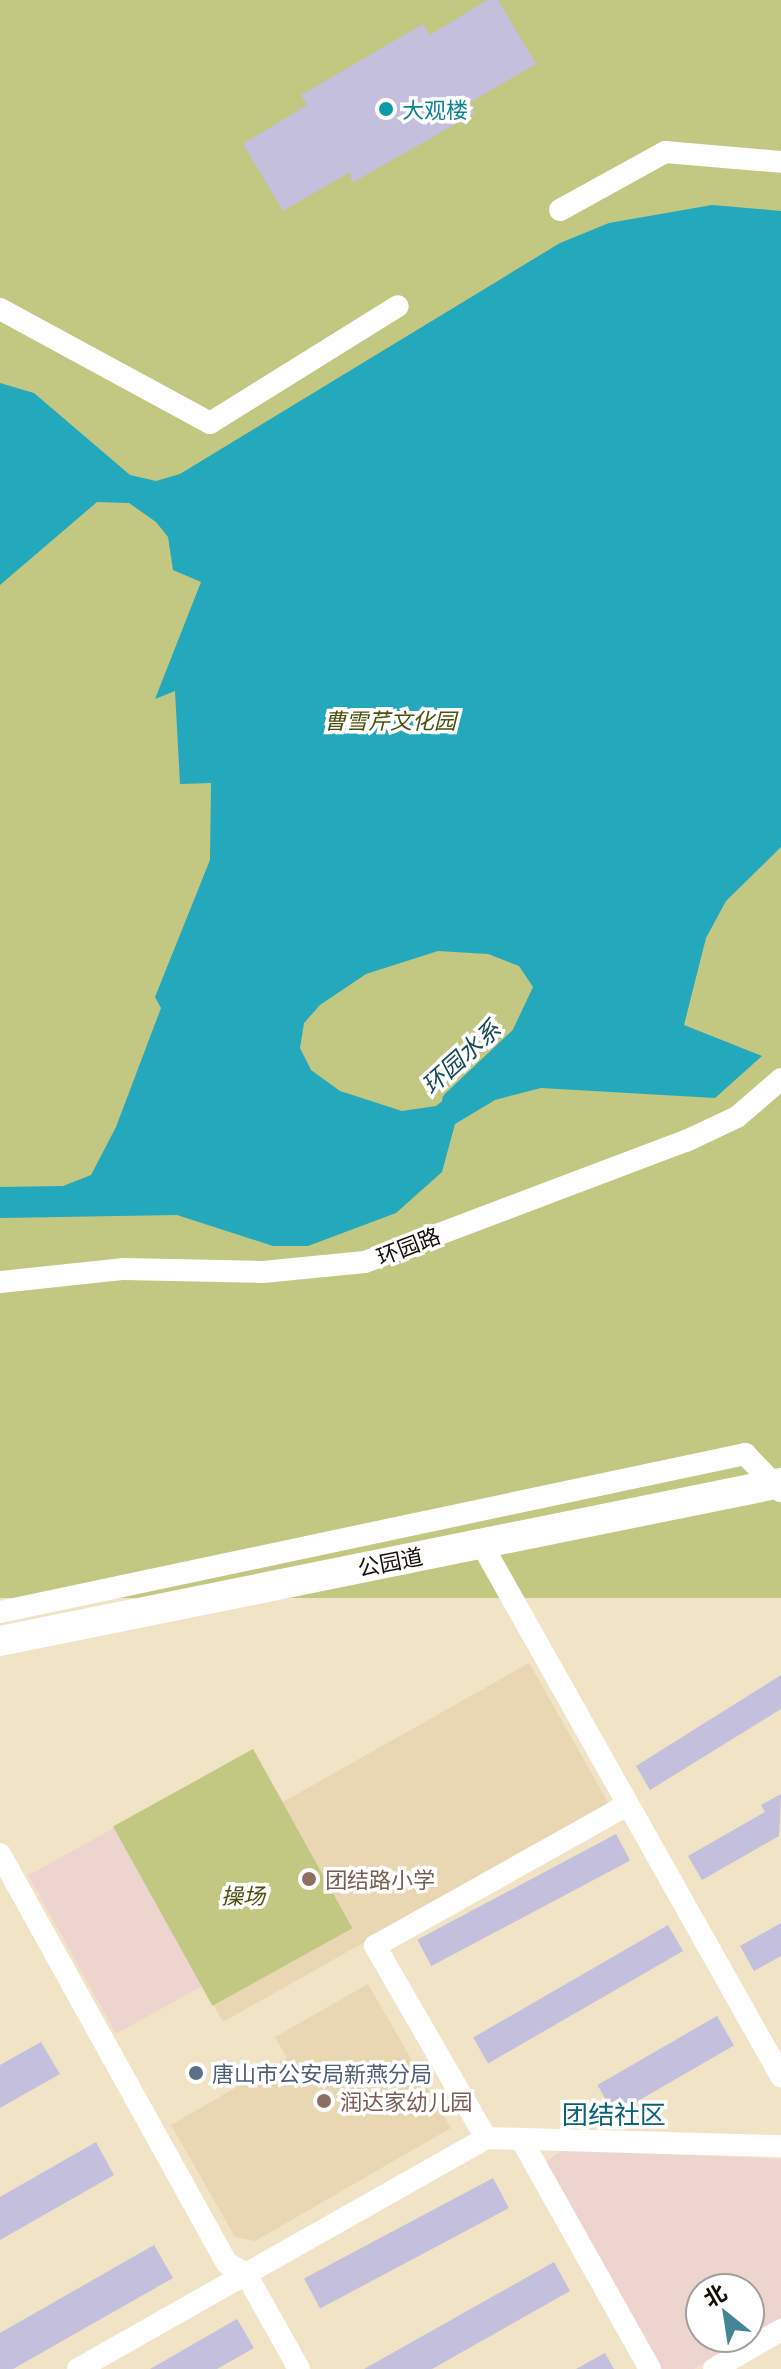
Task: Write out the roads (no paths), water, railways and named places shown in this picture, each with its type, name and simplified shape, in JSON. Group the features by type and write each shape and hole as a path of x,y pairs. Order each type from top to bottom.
{"main road":[{"name":"公园道","path":"0,1641 780,1486"}],"street":[{"path":"560,210 665,152 781,162"},
{"path":"0,309 210,423 398,306"},
{"name":"环园路","path":"0,1282 124,1269 263,1272 365,1262 686,1141 737,1117 781,1079"},
{"path":"0,1612 745,1454 780,1486"},
{"path":"481,1543 624,1807 781,2076"},
{"path":"486,2138 375,1946 624,1807"},
{"path":"0,1854 227,2263 246,2274 299,2369"},
{"path":"78,2369 486,2138 781,2146"},
{"path":"521,2139 650,2369"},
{"path":"714,2369 781,2330"}],"water":[{"path":"712,205 781,211 781,847 726,901 706,938 684,1025 762,1056 715,1098 541,1088 495,1100 455,1124 442,1172 396,1213 308,1246 273,1246 177,1215 0,1218 0,1187 63,1186 91,1175 116,1127 161,1008 155,997 210,860 211,783 180,784 175,691 155,699 201,582 173,570 168,537 156,522 129,503 97,502 0,585 0,383 34,393 130,475 156,481 180,474 560,243 609,223","holes":["438,951 488,954 519,966 533,987 500,1057 436,1106 402,1111 340,1091 311,1070 300,1048 304,1023 320,1005 366,974"]}],"waterway":[{"name":"环园水系","path":"452,1101 522,1035"}],"place":[{"name":"大观楼","path":"386,109"},
{"name":"团结路小学","path":"309,1879"},
{"name":"唐山市公安局新燕分局","path":"196,2073"},
{"name":"润达家幼儿园","path":"324,2101"}],"district":[{"name":"团结社区","path":"614,2113"}],"park label":[{"name":"曹雪芹文化园","path":"390,720"},
{"name":"操场","path":"243,1895"}]}
